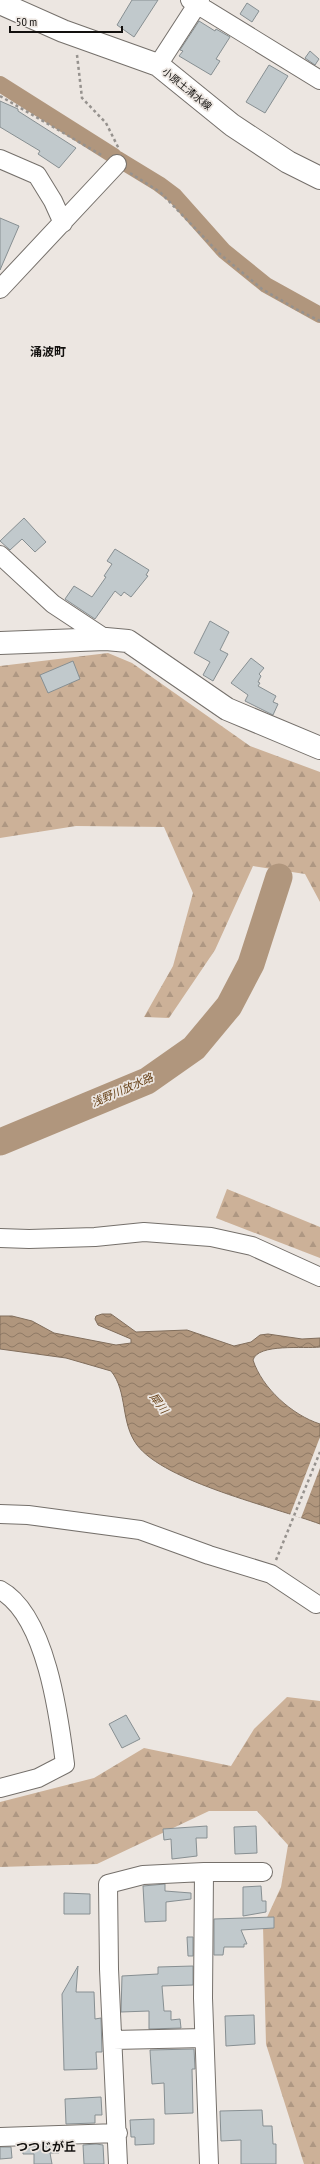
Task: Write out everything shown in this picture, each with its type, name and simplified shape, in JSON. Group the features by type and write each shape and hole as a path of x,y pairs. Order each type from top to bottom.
{"main road":[{"name":"小原土清水線","path":"0,3 57,29 158,65 232,125 288,162 320,178"},
{"path":"0,643 106,639 128,641 227,709 320,748"}],"street":[{"path":"158,65 195,2 320,80"},
{"path":"0,159 37,175 53,201 63,223"},
{"path":"4,280 63,223 117,164"},
{"path":"0,555 53,604 106,639"},
{"path":"0,1238 29,1239 95,1237 144,1232 211,1237 252,1246 320,1278"},
{"path":"0,1514 28,1515 140,1530 209,1555 271,1574 316,1604"},
{"path":"0,1590 9,1594 19,1605 36,1632 59,1716 64,1764 38,1778 0,1788"},
{"path":"118,2164 118,2133 109,1969 108,1884 143,1875 204,1872 263,1872"},
{"path":"204,1872 204,2038 209,2164"},
{"path":"113,2040 204,2038"},
{"path":"0,2137 118,2133"}],"path":[{"path":"77,52 82,98 106,123 120,150 117,164"},
{"path":"0,96 117,164 160,192 220,254 262,289 320,321"},
{"path":"271,1574 320,1452"}],"green space":[{"path":"108,653 132,663 250,746 320,772 320,902 305,874 253,866 215,950 169,1018 144,1017 173,966 193,893 164,827 76,826 0,838 0,666"},
{"path":"227,1189 320,1227 320,1258 216,1218"},
{"path":"287,1697 320,1701 320,2164 304,2164 266,2044 263,1926 281,1887 288,1845 257,1811 209,1811 97,1864 0,1867 0,1802 94,1778 144,1748 231,1766 254,1729"}],"water":[{"name":"犀川","path":"111,1314 136,1332 187,1330 234,1346 251,1342 260,1335 268,1334 302,1339 320,1338 320,1347 272,1349 263,1351 253,1360 263,1381 279,1399 299,1414 320,1424 320,1524 195,1482 171,1471 151,1458 137,1445 132,1436 128,1427 120,1388 111,1371 66,1358 0,1349 0,1316 12,1316 32,1321 54,1333 116,1345 131,1343 131,1339 98,1325 95,1319 96,1316"}],"pier":[{"path":"320,1437 320,1468 301,1518 290,1515"}],"building":[{"path":"132,0 158,0 134,37 117,25"},
{"path":"247,3 259,11 252,22 240,14"},
{"path":"199,21 215,31 216,29 230,37 216,59 220,61 211,75 179,56 183,51 180,50"},
{"path":"310,51 319,59 315,65 305,58"},
{"path":"269,65 288,76 265,113 246,102"},
{"path":"0,101 18,109 18,111 76,148 59,168 38,154 40,151 0,127"},
{"path":"0,218 19,226 0,270"},
{"path":"24,518 46,542 35,552 22,539 10,550 0,541"},
{"path":"115,549 149,570 146,575 148,576 131,597 124,592 121,596 115,591 95,619 65,599 74,586 92,597 106,577 104,576 112,564 107,561"},
{"path":"210,621 229,632 220,650 228,654 213,681 203,675 210,662 194,653"},
{"path":"251,658 264,668 259,674 261,676 258,686 276,696 273,702 278,704 273,715 245,701 248,695 231,683"},
{"path":"73,661 80,679 48,693 40,675"},
{"path":"126,1715 140,1739 122,1748 109,1724"},
{"path":"207,1826 207,1838 196,1838 197,1856 172,1859 171,1839 164,1840 163,1829"},
{"path":"256,1826 257,1853 235,1854 234,1827"},
{"path":"165,1884 165,1891 191,1893 191,1899 166,1902 166,1921 145,1922 143,1886"},
{"path":"261,1886 262,1901 266,1901 266,1912 243,1916 243,1887"},
{"path":"64,1893 90,1894 90,1914 64,1914"},
{"path":"274,1917 274,1928 241,1930 247,1944 244,1944 244,1947 224,1947 223,1955 214,1955 214,1919"},
{"path":"187,1937 193,1937 193,1956 188,1956"},
{"path":"78,1966 76,1992 94,1992 95,2019 101,2018 102,2052 96,2052 97,2069 64,2070 62,1994"},
{"path":"193,1966 193,1985 162,1986 164,2011 171,2011 171,2020 180,2019 181,2028 149,2029 149,2011 121,2012 122,1976 158,1974 158,1967"},
{"path":"254,2015 255,2044 226,2046 225,2016"},
{"path":"194,2049 195,2069 192,2069 193,2113 165,2114 164,2083 152,2084 150,2050"},
{"path":"101,2097 102,2115 95,2115 95,2123 66,2124 65,2099"},
{"path":"262,2110 263,2126 272,2126 273,2144 276,2144 276,2164 241,2164 241,2140 221,2141 220,2111"},
{"path":"154,2119 154,2144 135,2145 135,2137 131,2137 130,2120"},
{"path":"83,2145 103,2145 104,2164 84,2164"},
{"path":"58,2146 59,2153 50,2153 52,2164 34,2164 34,2154 23,2154 23,2147"},
{"path":"0,2147 11,2147 12,2158 0,2159"}],"waterway":[{"path":"0,84 114,156"},
{"path":"118,159 159,184 175,196 224,251 266,285 320,315"},
{"name":"浅野川放水路","path":"0,1142 147,1081 194,1048 229,1006 251,964 279,877"}],"district":[{"name":"涌波町","path":"48,351"},
{"name":"つつじが丘","path":"46,2146"}]}
